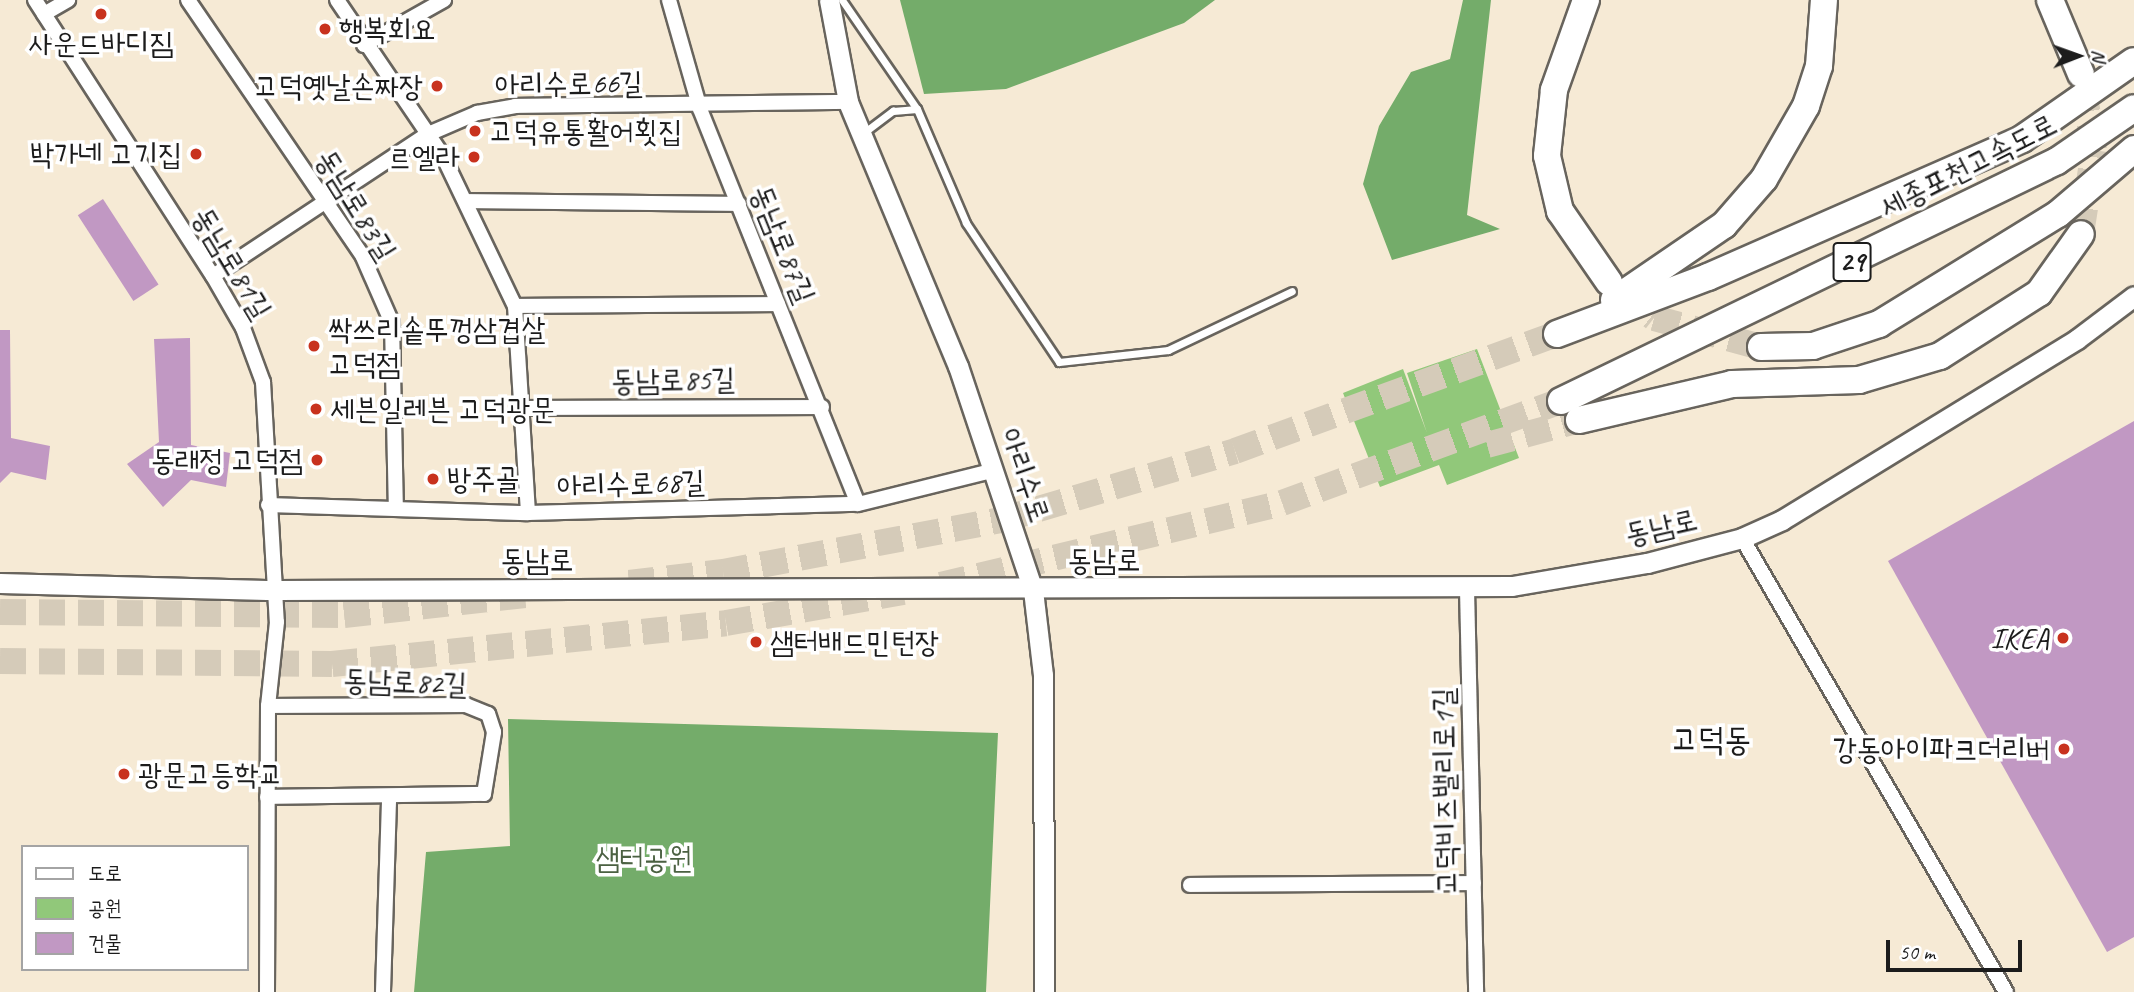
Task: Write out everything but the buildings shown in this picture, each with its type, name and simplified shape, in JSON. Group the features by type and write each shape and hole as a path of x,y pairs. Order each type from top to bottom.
{"highway":[{"path":"1586,0 1554,90 1547,156 1560,211 1609,282"},
{"name":"세종포천고속도로","path":"1824,0 1819,66 1806,106 1764,179 1692,249 1557,334 1708,277 2022,139 2134,61"},
{"path":"2050,0 2081,74"},
{"name":"세종포천고속도로","path":"1561,401 2046,167 2134,108"},
{"path":"1761,347 1813,346 1879,324 2058,214 2134,149"},
{"path":"1579,421 1732,384 1858,380 1940,356 2039,293 2081,234"}],"main road":[{"name":"아리수로","path":"829,0 848,102 958,366 990,471 1034,590 1044,688 1044,992"},
{"name":"동남로","path":"0,583 276,590 1467,589 1647,563 1742,538 1940,425 2134,296"}],"street":[{"name":"동남로81길","path":"35,0 243,328 263,382 268,505 276,590"},
{"path":"44,14 68,0"},
{"name":"동남로83길","path":"188,0 363,257 391,324 396,509"},
{"path":"337,0 467,201 515,306 524,408 528,513"},
{"path":"364,45 444,0"},
{"name":"동남로87길","path":"669,0 700,109 822,407 858,504"},
{"name":"아리수로66길","path":"212,276 327,205 426,135 477,113 515,106 700,109 848,102"},
{"path":"467,201 739,204"},
{"path":"515,306 778,304"},
{"name":"동남로85길","path":"524,408 822,407"},
{"name":"아리수로68길","path":"268,505 528,513 858,504 990,471"},
{"path":"1742,538 2006,992"},
{"name":"고덕비즈밸리로1길","path":"1467,589 1476,992"},
{"path":"267,992 268,706 276,590"},
{"name":"동남로82길","path":"267,797 484,794 494,732 488,714 466,705 268,706"},
{"path":"383,992 390,796"},
{"path":"1189,885 1474,883"}],"lane":[{"path":"842,0 917,109 966,223 1059,362 1168,350 1292,291"},
{"path":"862,134 893,111 917,109"}],"green space":[{"path":"900,0 1215,0 1184,23 1006,89 924,94"},
{"path":"1463,0 1491,0 1467,215 1500,229 1392,260 1363,184 1379,126 1411,72 1450,59"},
{"path":"1477,349 1519,458 1447,485 1439,465 1380,487 1343,393 1403,369 1427,433 1407,373"},
{"name":"샘터공원","path":"508,719 998,733 986,992 414,992 426,852 510,846"}],"tunnel":[{"path":"2081,74 2094,150 2081,234"},
{"path":"1621,292 1654,318 1761,347"},
{"path":"629,583 723,572 1001,520 1235,451 1557,334"},
{"path":"941,585 1282,503 1561,401"},
{"path":"1487,445 1579,420"},
{"path":"0,661 332,664 726,623 903,592"},
{"path":"0,612 344,615 525,595"}],"place":[{"name":"사운드바디짐","path":"101,14"},
{"name":"행복회요","path":"325,29"},
{"name":"고덕옛날손짜장","path":"437,86"},
{"name":"고덕유통활어횟집","path":"475,131"},
{"name":"박가네 고기집","path":"196,154"},
{"name":"르엘라","path":"474,157"},
{"name":"싹쓰리솥뚜껑삼겹살 고덕점","path":"314,346"},
{"name":"세븐일레븐 고덕광문","path":"316,409"},
{"name":"동래정 고덕점","path":"317,460"},
{"name":"방주골","path":"433,479"},
{"name":"IKEA","path":"2063,638"},
{"name":"샘터배드민턴장","path":"756,642"},
{"name":"강동아이파크더리버","path":"2064,749"},
{"name":"광문고등학교","path":"124,774"}],"district":[{"name":"고덕동","path":"1711,740"}]}
